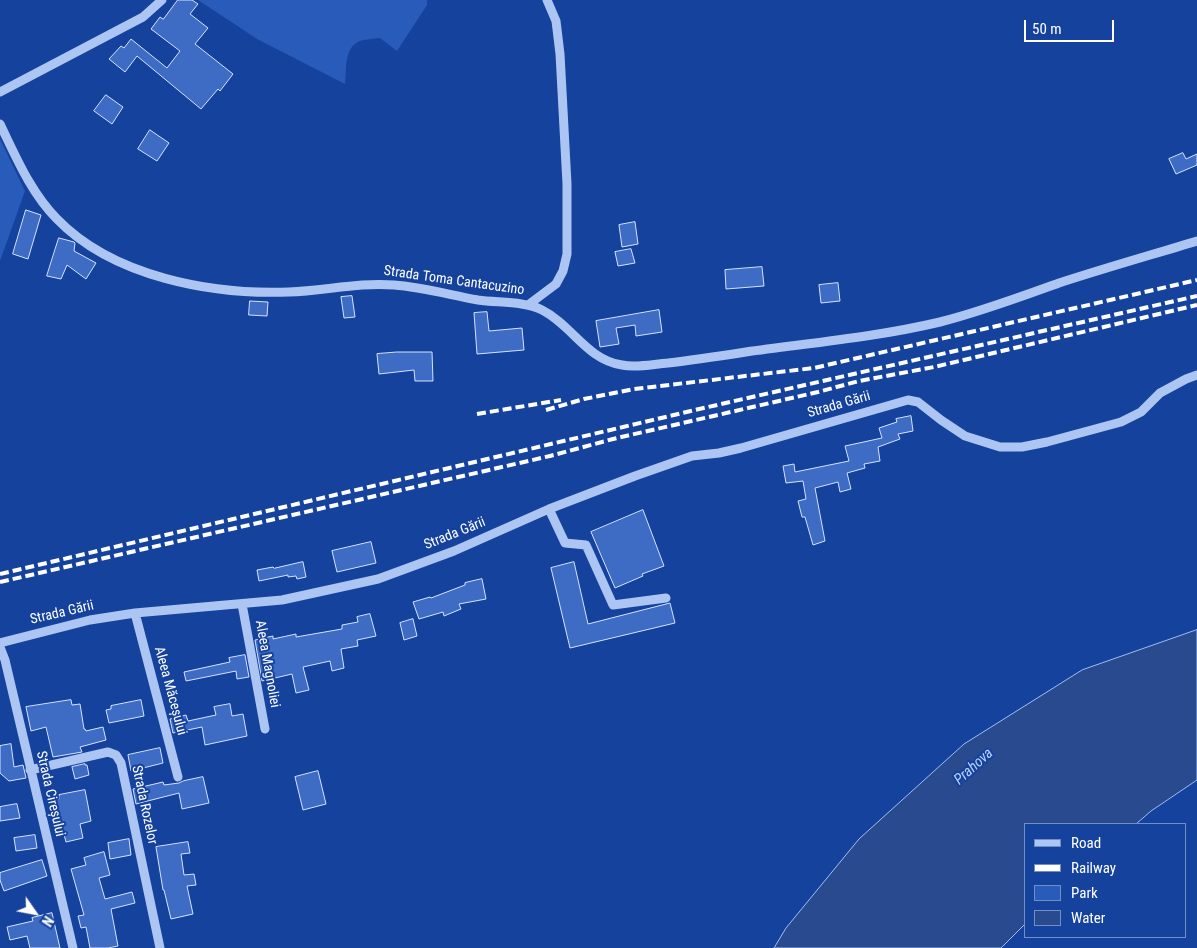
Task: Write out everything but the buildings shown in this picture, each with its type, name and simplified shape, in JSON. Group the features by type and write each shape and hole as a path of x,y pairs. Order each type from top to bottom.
{"street":[{"path":"0,92 143,17 162,0"},
{"path":"528,305 556,284 563,271 567,254 567,184 560,54 556,21 547,0"},
{"name":"Strada Toma Cantacuzino","path":"0,124 26,176 57,220 99,252 124,265 150,275 218,288 257,292 288,292 374,284 396,285 478,300 528,305 538,308 554,318 592,352 608,362 629,366 687,360 910,328 943,321 1093,272 1197,241"},
{"name":"Strada Gării","path":"0,643 90,620 135,613 282,600 378,579 454,551 549,509 692,456 741,448 908,400 918,402 966,436 1000,447 1022,447 1121,422 1140,412 1160,393 1197,375"},
{"path":"549,509 565,543 586,545 613,605 666,598"},
{"name":"Aleea Magnoliei","path":"242,604 264,729"},
{"name":"Aleea Măceșului","path":"135,613 178,776"},
{"name":"Strada Cireșului","path":"0,647 5,660 73,948"},
{"name":"Strada Rozelor","path":"30,770 108,752 116,755 121,763 160,948"}],"green space":[{"path":"198,0 427,0 427,5 397,51 380,38 362,40 355,44 348,54 345,84 257,39"},
{"path":"0,139 25,191 0,261"}],"water":[{"name":"Prahova","path":"1197,630 1197,780 1151,811 1137,823 1024,823 1024,925 1001,948 774,948 786,928 859,839 964,744 1082,670"}],"railway":[{"path":"546,410 584,399 634,389 814,368 1197,280"},
{"path":"0,574 695,410 1197,296"},
{"path":"0,582 550,456 613,439 859,381 934,367 1197,305"},
{"path":"477,414 561,400"}]}
